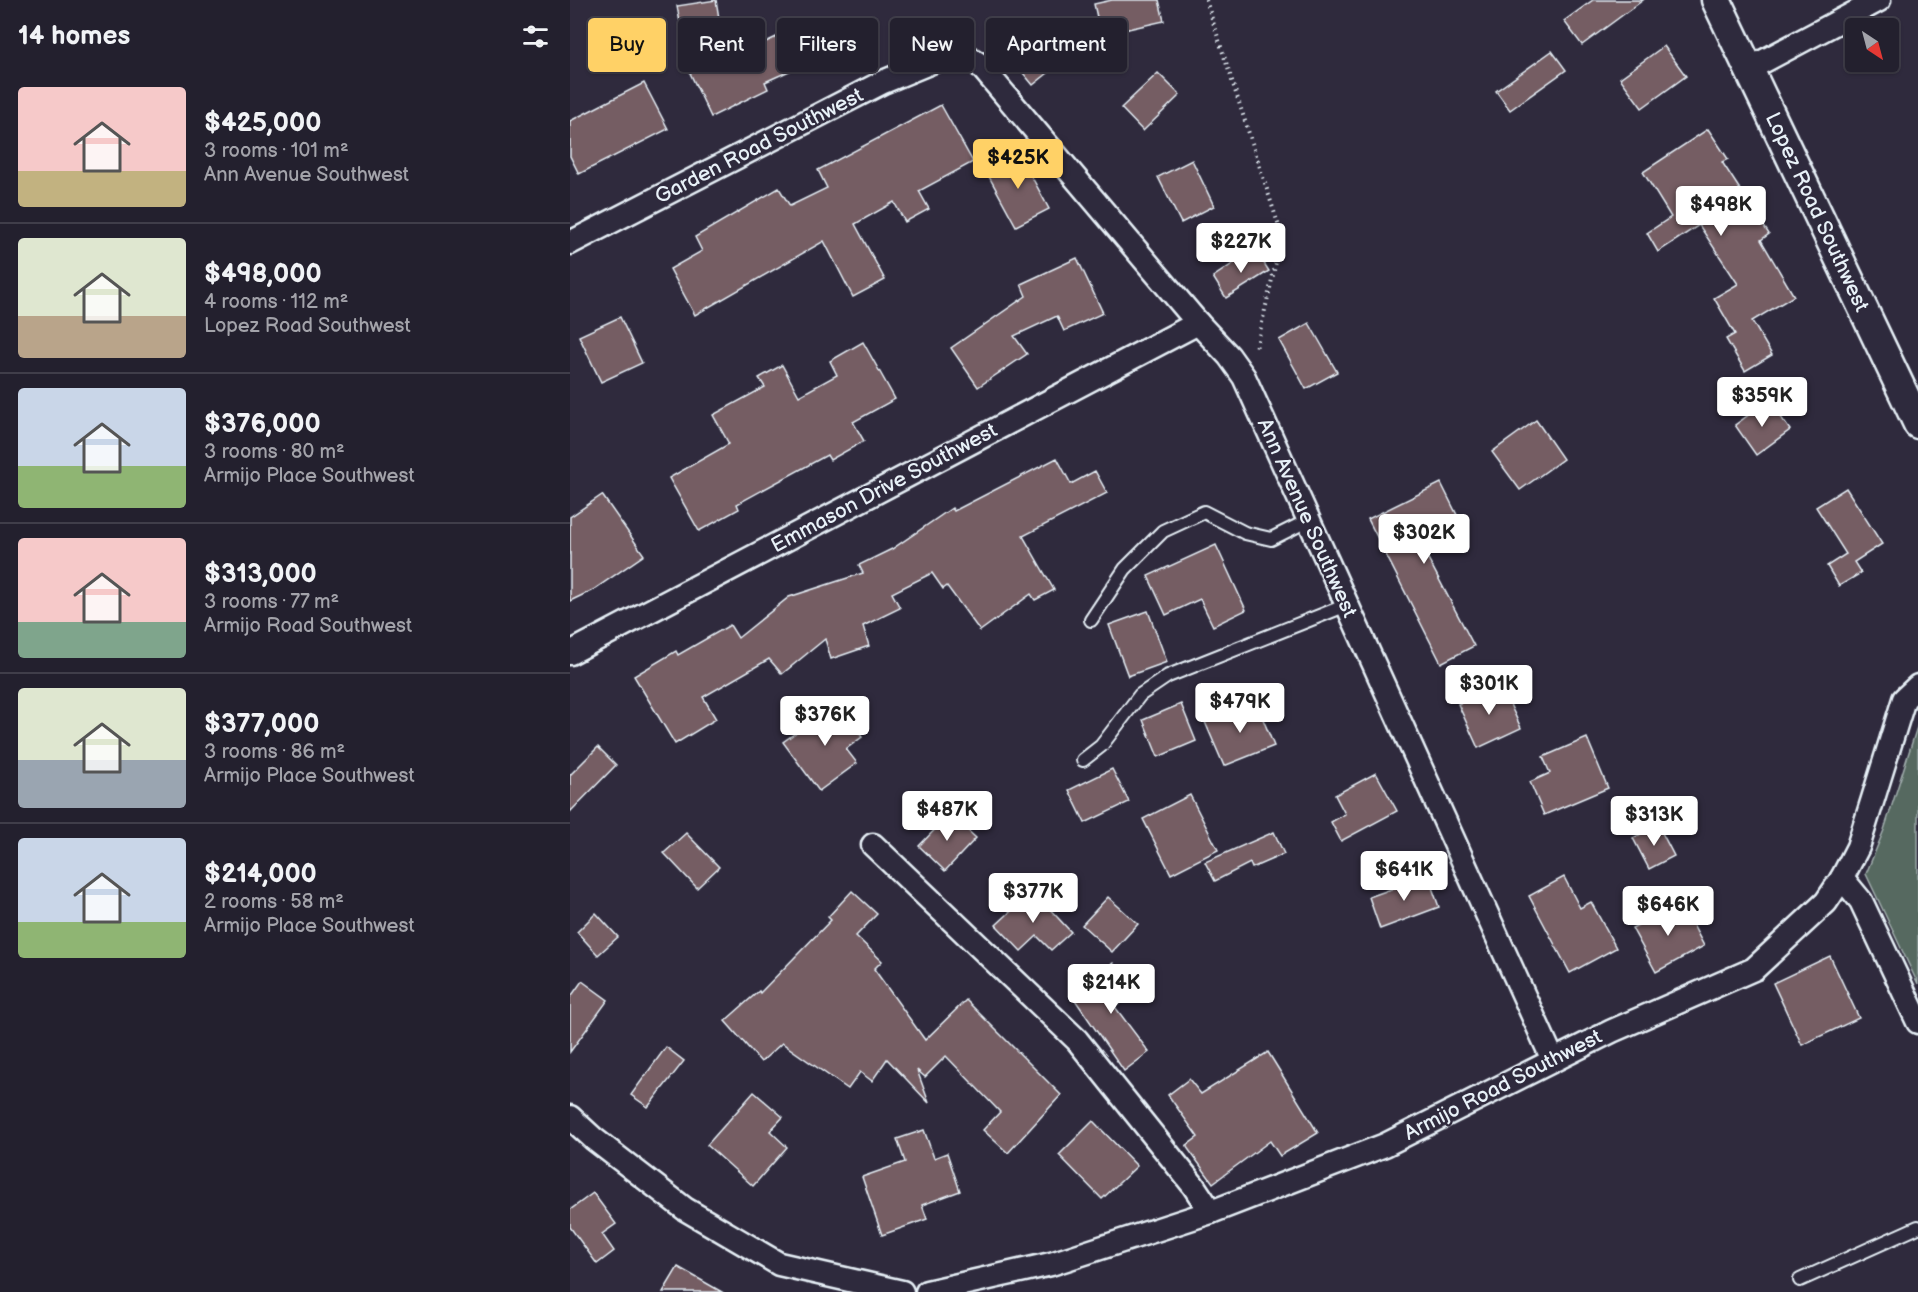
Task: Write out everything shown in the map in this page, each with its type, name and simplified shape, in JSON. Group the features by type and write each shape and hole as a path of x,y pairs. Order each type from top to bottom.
{"street":[{"name":"Lopez Road Southwest","path":"1716,0 1918,424"},
{"path":"1749,69 1879,0"},
{"name":"Ann Avenue Southwest","path":"974,61 1198,323 1229,356 1247,385 1553,1060"},
{"name":"Garden Road Southwest","path":"570,243 883,82 907,72"},
{"name":"Emmason Drive Southwest","path":"570,653 1198,323"},
{"name":"Armijo Road Southwest","path":"927,1292 1051,1264 1211,1212 1384,1145 1612,1031 1754,969 1826,902 1842,878 1858,847 1904,699 1918,686"},
{"path":"873,845 1077,1040 1211,1212"},
{"path":"1842,878 1861,901 1918,1022"},
{"path":"570,1117 594,1139 685,1209 779,1264 902,1292"}],"lane":[{"path":"1091,620 1125,569 1163,531 1204,512 1245,533 1271,539 1309,520"},
{"path":"1083,760 1101,746 1140,695 1168,676 1347,605"},
{"path":"1800,1280 1918,1227"}],"path":[{"path":"1206,0 1282,236 1247,385"}],"green space":[{"path":"1918,724 1918,984 1866,874 1884,830"}],"building":[{"path":"716,0 719,18 679,18 677,6"},
{"path":"1112,0 1159,0 1164,21 1127,29 1127,18 1097,18 1094,4"},
{"path":"1593,0 1643,0 1582,45 1564,21"},
{"path":"777,37 777,72 787,72 765,82 768,89 711,117 690,72 765,72 765,42"},
{"path":"1664,46 1686,76 1642,108 1620,78"},
{"path":"1552,51 1566,70 1510,110 1496,91"},
{"path":"1022,72 1049,72 1033,85"},
{"path":"1158,73 1180,95 1143,131 1121,108"},
{"path":"644,83 668,129 579,174 570,156 570,121"},
{"path":"941,105 973,162 919,191 929,209 905,222 894,202 855,224 885,280 853,297 824,241 695,315 670,269 702,251 695,237 779,188 790,206 827,188 818,170"},
{"path":"1708,129 1728,159 1722,162 1769,234 1761,240 1794,296 1752,321 1772,355 1745,371 1726,339 1735,334 1714,298 1738,284 1699,225 1658,252 1647,233 1671,217 1643,172"},
{"path":"1019,153 1049,209 1016,226 986,171"},
{"path":"1192,160 1214,206 1181,223 1158,177"},
{"path":"1255,249 1269,271 1226,298 1213,277"},
{"path":"1077,258 1103,313 1064,331 1057,316 1014,336 1027,354 978,387 951,348 1026,296 1021,284"},
{"path":"620,317 642,363 601,382 579,336"},
{"path":"1309,323 1337,372 1306,389 1279,340"},
{"path":"863,342 895,399 853,422 864,441 830,460 827,455 737,504 739,509 699,531 669,478 729,444 713,415 765,387 759,378 782,365 799,396 837,375 830,361"},
{"path":"1769,400 1790,430 1756,455 1735,425"},
{"path":"1536,420 1563,459 1520,490 1492,452"},
{"path":"1057,458 1071,484 1095,471 1107,493 1023,536 1054,590 1035,600 1031,594 980,631 947,586 943,589 932,573 892,593 900,608 863,626 869,646 831,659 825,639 782,674 769,659 703,697 716,719 675,744 634,676 676,651 678,655 730,625 738,638 789,597 863,573 859,565 892,549 952,508 954,511"},
{"path":"1441,483 1462,525 1421,545 1474,646 1441,663 1368,519"},
{"path":"1846,488 1882,544 1854,562 1861,573 1839,586 1827,566 1846,554 1816,507"},
{"path":"602,495 644,555 593,590 570,601 570,517"},
{"path":"1216,545 1246,610 1213,626 1200,599 1166,615 1148,576"},
{"path":"1148,611 1167,662 1128,676 1109,625"},
{"path":"1501,685 1521,728 1478,748 1458,704"},
{"path":"1256,702 1274,746 1224,766 1205,722"},
{"path":"837,703 862,737 846,749 857,763 819,791 783,742"},
{"path":"1181,704 1196,741 1158,757 1143,720"},
{"path":"1587,738 1608,788 1544,815 1530,782 1550,773 1543,757"},
{"path":"598,747 616,765 570,812 570,775"},
{"path":"1112,769 1129,802 1085,823 1069,790"},
{"path":"1376,773 1397,811 1341,841 1331,822 1345,814 1335,795"},
{"path":"1190,795 1218,850 1171,874 1143,819"},
{"path":"950,814 976,838 945,871 919,846"},
{"path":"1658,825 1674,856 1649,869 1633,838"},
{"path":"1274,832 1284,854 1252,868 1250,863 1215,881 1205,862"},
{"path":"686,833 719,867 697,888 664,853"},
{"path":"1428,876 1439,907 1380,929 1369,897"},
{"path":"1564,877 1580,908 1591,902 1616,948 1570,973 1529,896"},
{"path":"852,891 877,914 856,936 882,961 874,969 925,1040 966,1000 1061,1095 1008,1153 983,1130 1000,1112 946,1056 925,1077 917,1070 929,1103 887,1059 872,1081 860,1072 848,1089 782,1043 761,1062 725,1021 759,991 760,993 831,920 828,917"},
{"path":"1033,891 1071,932 1051,950 1037,936 1021,951 996,925"},
{"path":"1108,897 1138,924 1112,952 1082,925"},
{"path":"1681,902 1704,946 1656,972 1632,928"},
{"path":"596,913 618,937 598,955 577,932"},
{"path":"1830,956 1859,1018 1802,1045 1773,983"},
{"path":"1113,963 1134,993 1115,1007 1149,1052 1124,1071 1071,994"},
{"path":"582,981 608,1000 570,1052 570,998"},
{"path":"666,1047 684,1061 648,1107 631,1095"},
{"path":"1268,1052 1318,1133 1280,1156 1270,1141 1213,1183 1186,1146 1198,1137 1168,1095 1189,1079 1201,1094"},
{"path":"754,1092 783,1117 770,1131 787,1147 753,1186 707,1145"},
{"path":"1093,1121 1137,1166 1102,1199 1059,1155"},
{"path":"924,1130 934,1158 947,1153 960,1191 922,1205 927,1219 882,1235 862,1177 905,1162 897,1139"},
{"path":"593,1193 616,1224 602,1234 614,1251 597,1264 570,1227 570,1210"},
{"path":"678,1267 722,1292 663,1292"}]}
